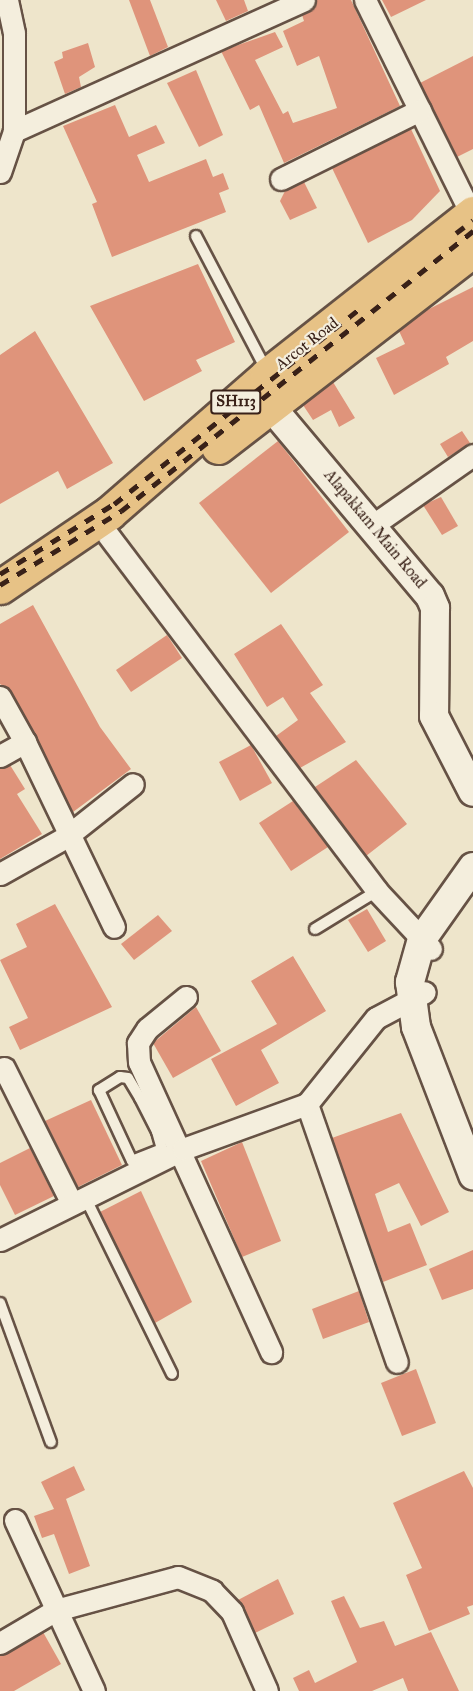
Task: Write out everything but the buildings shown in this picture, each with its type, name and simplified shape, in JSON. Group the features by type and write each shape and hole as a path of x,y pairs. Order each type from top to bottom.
{"main road":[{"name":"Arcot Road","path":"0,608 108,535 269,390 472,214"},
{"name":"Arcot Road","path":"0,587 109,513 269,390 473,250"},
{"name":"Alapakkam Main Road","path":"269,390 451,598 447,704 473,758"},
{"name":"Alapakkam Main Road","path":"381,520 435,608 434,716 473,792"},
{"path":"473,867 427,944 418,994 416,1026 473,1175"},
{"path":"427,944 473,895"},
{"path":"418,994 473,1129"}],"street":[{"path":"0,172 14,131 7,34 7,0"},
{"path":"14,131 304,0"},
{"path":"365,0 472,214"},
{"path":"281,179 420,110"},
{"path":"381,520 473,455"},
{"path":"108,535 377,891 427,944"},
{"path":"0,698 25,742 66,837 114,927"},
{"path":"0,756 25,742"},
{"path":"0,874 66,837 133,784"},
{"path":"0,1240 183,1149 307,1104 376,1018 418,994"},
{"path":"186,997 138,1043 139,1062 147,1095 163,1127 183,1149 271,1352"},
{"path":"4,1068 78,1200"},
{"path":"307,1104 397,1362"},
{"path":"15,1520 94,1691"},
{"path":"0,1643 56,1610 178,1577 196,1583 232,1612 267,1691"}],"lane":[{"path":"196,236 269,390"},
{"path":"315,929 377,891"},
{"path":"147,1095 128,1078 99,1090 132,1161 162,1149 163,1127"},
{"path":"78,1200 172,1374"},
{"path":"0,1303 51,1442"}],"railway":[{"path":"456,233 473,220"},
{"path":"0,585 121,511 473,231"},
{"path":"0,574 114,504 359,309"}]}
